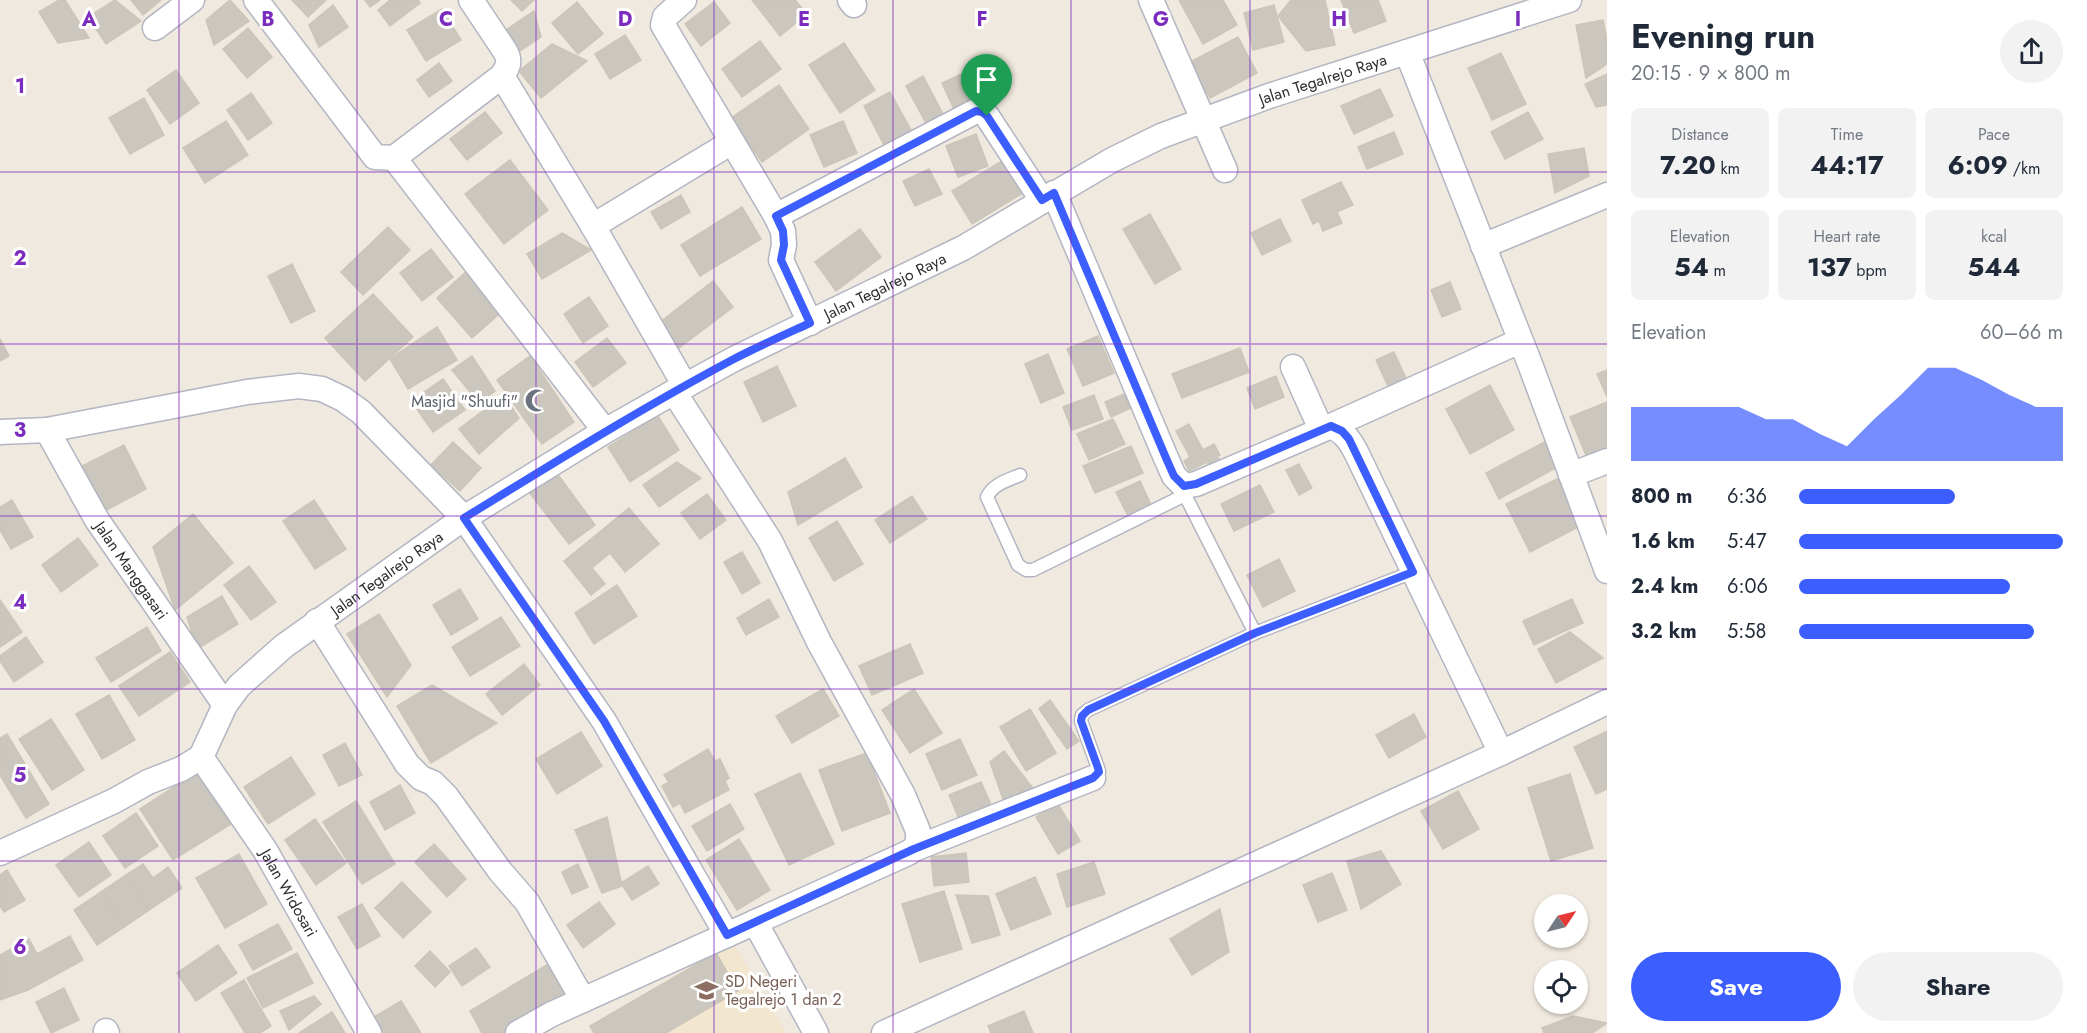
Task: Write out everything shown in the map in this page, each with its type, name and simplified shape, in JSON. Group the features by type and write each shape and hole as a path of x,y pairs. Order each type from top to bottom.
{"street":[{"path":"154,28 192,0"},
{"path":"256,0 375,157 394,158 502,76 509,63 508,57 471,0"},
{"path":"684,0 665,17 663,25 776,216 783,231 784,245 781,260 810,323"},
{"path":"1151,0 1225,170"},
{"name":"Jalan Tegalrejo Raya","path":"201,757 225,705 239,686 284,646 317,621 464,518 605,431 734,359 963,248 1112,160 1202,120 1269,96 1569,0"},
{"path":"1407,52 1607,571"},
{"path":"502,76 593,226 680,389 770,541 819,642 903,795 918,831 918,842 914,849"},
{"path":"776,216 976,111 982,112 1048,197 1174,476 1184,490 1520,341"},
{"path":"593,226 732,142"},
{"path":"394,158 605,431"},
{"path":"1483,246 1607,195"},
{"path":"1293,367 1326,427 1342,431 1349,439 1501,753"},
{"path":"0,432 47,429 247,392 299,386 322,389 343,399 361,412 464,518 604,721 727,935"},
{"name":"Jalan Manggasari","path":"47,429 97,520 225,705"},
{"path":"1571,475 1607,461"},
{"path":"317,621 408,765 421,778 433,783 446,796 500,871 527,902 583,1000"},
{"path":"885,1033 1501,753 1607,702"},
{"path":"0,853 114,801 148,782 181,769 201,757"},
{"name":"Jalan Widosari","path":"201,757 265,850 369,1033"},
{"path":"518,1033 552,1014 914,849 1093,778"},
{"path":"755,922 816,1033"}],"lane":[{"path":"1020,475 998,485 990,491 987,497 1018,565 1026,570 1033,570 1184,490 1255,633"},
{"path":"1093,778 1099,772 1081,721 1082,716 1088,710 1255,633 1413,572"}],"shaded area":[{"name":"SD Negeri Tegalrejo 1 dan 2","path":"734,943 786,1033 594,1033 590,1026"}],"building":[{"path":"59,0 65,0 89,38 58,43 39,12"},
{"path":"115,0 141,21 106,44 88,17"},
{"path":"131,0 161,0 143,15"},
{"path":"230,0 249,21 214,45 206,20"},
{"path":"292,0 326,0 308,17"},
{"path":"365,0 380,0 370,7"},
{"path":"390,0 418,0 420,3 390,26 378,10"},
{"path":"511,0 534,0 522,11"},
{"path":"752,0 795,0 807,14 780,36"},
{"path":"1179,0 1223,0 1237,25 1203,44"},
{"path":"1291,0 1325,0 1335,45 1306,51 1278,16"},
{"path":"1341,0 1378,0 1386,21 1354,33"},
{"path":"577,2 603,34 578,54 552,23"},
{"path":"714,2 730,23 701,46 685,24"},
{"path":"333,5 348,27 319,47 309,25"},
{"path":"1274,5 1284,42 1253,50 1244,13"},
{"path":"442,9 461,40 426,61 407,30"},
{"path":"534,11 541,37 517,53 503,32"},
{"path":"1603,20 1607,40 1607,64 1586,78 1576,25"},
{"path":"248,28 272,57 247,78 223,49"},
{"path":"625,35 641,60 610,79 595,54"},
{"path":"1238,37 1257,73 1210,98 1190,62"},
{"path":"760,41 781,69 742,97 722,69"},
{"path":"844,43 875,90 840,113 809,65"},
{"path":"552,44 587,61 541,98 519,71"},
{"path":"1501,53 1526,104 1492,120 1468,68"},
{"path":"439,63 452,81 429,97 417,80"},
{"path":"176,70 199,103 170,124 147,90"},
{"path":"970,70 981,94 953,107 942,83"},
{"path":"1607,74 1607,105 1596,107 1585,84"},
{"path":"923,76 943,114 926,123 906,86"},
{"path":"779,85 809,129 762,162 731,118"},
{"path":"1380,89 1393,116 1354,134 1341,106"},
{"path":"890,92 911,130 884,145 864,106"},
{"path":"251,93 272,123 248,140 227,110"},
{"path":"144,98 164,135 130,154 109,118"},
{"path":"485,112 502,133 467,160 450,139"},
{"path":"1528,112 1543,139 1505,159 1491,132"},
{"path":"226,121 248,155 205,183 183,148"},
{"path":"843,121 857,153 824,167 810,135"},
{"path":"1394,132 1403,154 1367,169 1358,147"},
{"path":"976,134 988,166 958,177 946,146"},
{"path":"1584,148 1589,176 1555,193 1548,154"},
{"path":"510,160 548,210 504,244 465,194"},
{"path":"1002,161 1021,194 972,224 952,191"},
{"path":"929,169 942,194 915,206 903,181"},
{"path":"1341,182 1353,205 1337,212 1342,223 1323,231 1319,221 1313,224 1302,200"},
{"path":"681,195 690,212 661,229 651,212"},
{"path":"742,207 761,239 700,276 681,245"},
{"path":"1150,214 1181,269 1155,284 1123,229"},
{"path":"1280,219 1291,241 1262,255 1251,233"},
{"path":"388,227 410,250 363,295 341,272"},
{"path":"860,229 881,257 836,291 815,262"},
{"path":"562,233 591,250 542,279 527,254"},
{"path":"431,249 453,277 422,301 400,273"},
{"path":"292,264 315,311 291,323 268,276"},
{"path":"468,270 491,296 498,315 472,338 437,298"},
{"path":"713,281 733,307 679,348 659,323"},
{"path":"1450,282 1461,309 1442,317 1431,290"},
{"path":"373,294 413,337 365,381 325,338"},
{"path":"589,297 608,326 583,343 564,314"},
{"path":"437,327 457,360 408,389 390,359"},
{"path":"1098,336 1114,373 1083,386 1067,349"},
{"path":"607,338 626,363 593,387 575,362"},
{"path":"0,339 9,356 0,361"},
{"path":"1240,348 1249,372 1182,398 1172,374"},
{"path":"1394,352 1410,387 1392,395 1376,360"},
{"path":"1048,354 1064,393 1041,403 1025,364"},
{"path":"472,356 495,391 479,403 452,370"},
{"name":"Masjid \"Shuufi\"","path":"530,356 574,422 542,444 497,380"},
{"path":"777,366 796,406 763,422 744,382"},
{"path":"1607,370 1607,397 1597,374"},
{"path":"1276,376 1284,397 1255,409 1247,388"},
{"path":"443,379 465,410 433,432 411,401"},
{"path":"1490,385 1514,430 1470,454 1446,409"},
{"path":"1127,393 1133,407 1111,417 1105,402"},
{"path":"504,395 519,418 479,454 459,429"},
{"path":"1094,395 1103,419 1072,430 1063,407"},
{"path":"1607,402 1607,458 1590,465 1570,417"},
{"path":"658,416 679,450 630,482 608,447"},
{"path":"1113,419 1125,444 1089,460 1077,434"},
{"path":"1189,424 1203,450 1214,444 1220,455 1217,456 1226,469 1215,476 1207,462 1189,471 1184,461 1190,457 1176,431"},
{"path":"1548,440 1561,465 1499,499 1486,473"},
{"path":"453,442 481,468 460,491 431,465"},
{"path":"124,445 146,489 101,513 78,468"},
{"path":"1131,446 1143,473 1095,493 1083,466"},
{"path":"845,458 862,487 798,525 788,492"},
{"path":"677,462 701,478 659,507 643,485"},
{"path":"1299,464 1312,488 1299,495 1286,470"},
{"path":"556,472 595,525 569,544 529,492"},
{"path":"1567,474 1578,527 1530,552 1506,504"},
{"path":"1140,481 1151,505 1128,516 1116,492"},
{"path":"1260,485 1274,512 1234,531 1221,504"},
{"path":"707,494 726,520 700,539 681,513"},
{"path":"912,496 927,519 890,543 875,520"},
{"path":"12,500 33,537 11,549 0,530 0,507"},
{"path":"314,500 346,549 315,569 283,521"},
{"path":"629,508 659,544 625,572 610,553 592,568 605,584 591,595 564,561"},
{"path":"193,514 233,563 175,610 153,547"},
{"path":"837,521 863,564 834,581 809,538"},
{"path":"78,538 98,565 61,592 42,565"},
{"path":"742,552 760,583 742,594 724,562"},
{"path":"1279,559 1295,591 1263,607 1247,575"},
{"path":"249,566 276,602 251,620 224,585"},
{"path":"617,585 637,616 594,644 575,613"},
{"path":"460,589 478,619 451,635 433,605"},
{"path":"222,596 238,624 197,649 187,617"},
{"path":"769,599 779,617 746,635 737,618"},
{"path":"1572,599 1583,623 1534,645 1523,621"},
{"path":"0,600 22,632 0,647"},
{"path":"379,614 411,665 387,697 347,634"},
{"path":"501,617 520,646 470,676 452,647"},
{"path":"147,627 161,651 111,682 96,658"},
{"path":"1570,632 1603,658 1556,683 1538,649"},
{"path":"26,637 43,662 14,682 0,661 0,656"},
{"path":"910,644 923,673 872,695 859,666"},
{"path":"170,652 190,682 139,716 119,686"},
{"path":"524,664 540,685 502,715 486,694"},
{"path":"432,685 497,723 431,763 397,706"},
{"path":"823,689 839,716 792,743 776,716"},
{"path":"914,689 942,733 910,753 882,710"},
{"path":"109,695 135,740 102,759 76,714"},
{"path":"1050,700 1079,741 1067,749 1039,709"},
{"path":"1030,709 1056,753 1026,771 1000,727"},
{"path":"1414,714 1426,737 1389,758 1376,735"},
{"path":"51,719 84,770 52,790 19,739"},
{"path":"1607,731 1607,789 1596,794 1574,747"},
{"path":"581,732 602,766 557,794 536,759"},
{"path":"7,734 49,804 26,818 0,775 0,738"},
{"path":"960,739 977,775 942,790 926,754"},
{"path":"345,743 362,775 339,786 323,755"},
{"path":"708,749 715,761 720,759 729,778 725,781 729,790 685,813 680,803 673,807 662,786 669,782 664,775"},
{"path":"1004,751 1035,791 1004,802 990,762"},
{"path":"867,753 890,813 842,831 819,770"},
{"path":"291,757 315,794 268,824 244,787"},
{"path":"197,772 231,824 173,860 140,809"},
{"path":"800,773 834,844 789,865 755,794"},
{"path":"1570,774 1593,848 1551,861 1528,788"},
{"path":"981,782 994,811 961,824 949,795"},
{"path":"400,785 415,813 385,830 370,802"},
{"path":"1458,791 1479,829 1443,849 1421,811"},
{"path":"356,801 395,864 362,884 323,822"},
{"path":"730,804 744,829 707,851 692,826"},
{"path":"1058,804 1080,841 1058,854 1036,817"},
{"path":"136,813 158,846 125,868 103,836"},
{"path":"607,817 622,886 602,893 575,830"},
{"path":"315,819 346,863 316,885 285,840"},
{"path":"739,839 770,890 737,910 706,860"},
{"path":"89,842 111,875 79,897 56,865"},
{"path":"434,844 466,879 447,897 415,862"},
{"path":"1381,851 1401,884 1361,909 1347,861"},
{"path":"966,853 969,882 934,886 931,857"},
{"path":"239,854 267,904 225,928 196,878"},
{"path":"1094,862 1105,894 1067,907 1057,874"},
{"path":"143,864 153,878 168,867 182,888 149,910 126,875"},
{"path":"578,864 588,887 572,894 562,872"},
{"path":"648,866 659,884 632,900 621,883"},
{"path":"7,870 25,900 4,912 0,906 0,875"},
{"path":"1332,873 1347,910 1318,922 1303,885"},
{"path":"126,875 149,910 124,927 101,892"},
{"path":"1035,877 1051,914 1011,930 996,894"},
{"path":"402,882 431,912 403,938 375,908"},
{"path":"944,891 962,949 920,962 902,904"},
{"path":"101,892 124,927 97,945 74,910"},
{"path":"956,895 988,896 1000,935 972,943"},
{"path":"599,902 615,924 583,948 567,925"},
{"path":"362,904 380,936 357,949 338,917"},
{"path":"1220,909 1229,952 1192,975 1170,939"},
{"path":"278,924 292,949 253,970 239,945"},
{"path":"70,936 83,960 28,990 0,1000 0,955 29,939 37,954"},
{"path":"218,945 237,973 196,1001 177,973"},
{"path":"476,948 490,967 462,986 449,966"},
{"path":"430,951 450,972 435,987 415,966"},
{"path":"297,953 313,983 263,1008 247,978"},
{"path":"716,953 738,991 666,1033 594,1033 590,1026"},
{"path":"550,963 569,995 506,1033 482,1033 470,1011"},
{"path":"244,980 271,1026 260,1033 245,1033 221,993"},
{"path":"64,988 79,1020 51,1033 36,1002"},
{"path":"314,996 321,1004 289,1030 280,1011"},
{"path":"401,1001 421,1033 384,1033 374,1017"},
{"path":"1024,1011 1033,1033 991,1033 988,1026"},
{"path":"332,1012 345,1033 299,1033"},
{"path":"1573,1016 1607,1023 1592,1033 1544,1033 1542,1028"}],"place":[{"name":"Masjid \"Shuufi\"","path":"536,401"},
{"name":"SD Negeri Tegalrejo 1 dan 2","path":"707,990"}],"route":[{"path":"976,111 987,116 1042,200 1054,193 1166,458 1178,481 1184,486 1196,484 1331,426 1342,431 1349,439 1413,572 1255,633 1088,710 1082,716 1081,721 1098,768 1097,776 914,849 727,935 604,721 464,518 605,431 674,392 734,359 810,323 781,260 784,245 783,231 776,216 976,111"}]}
